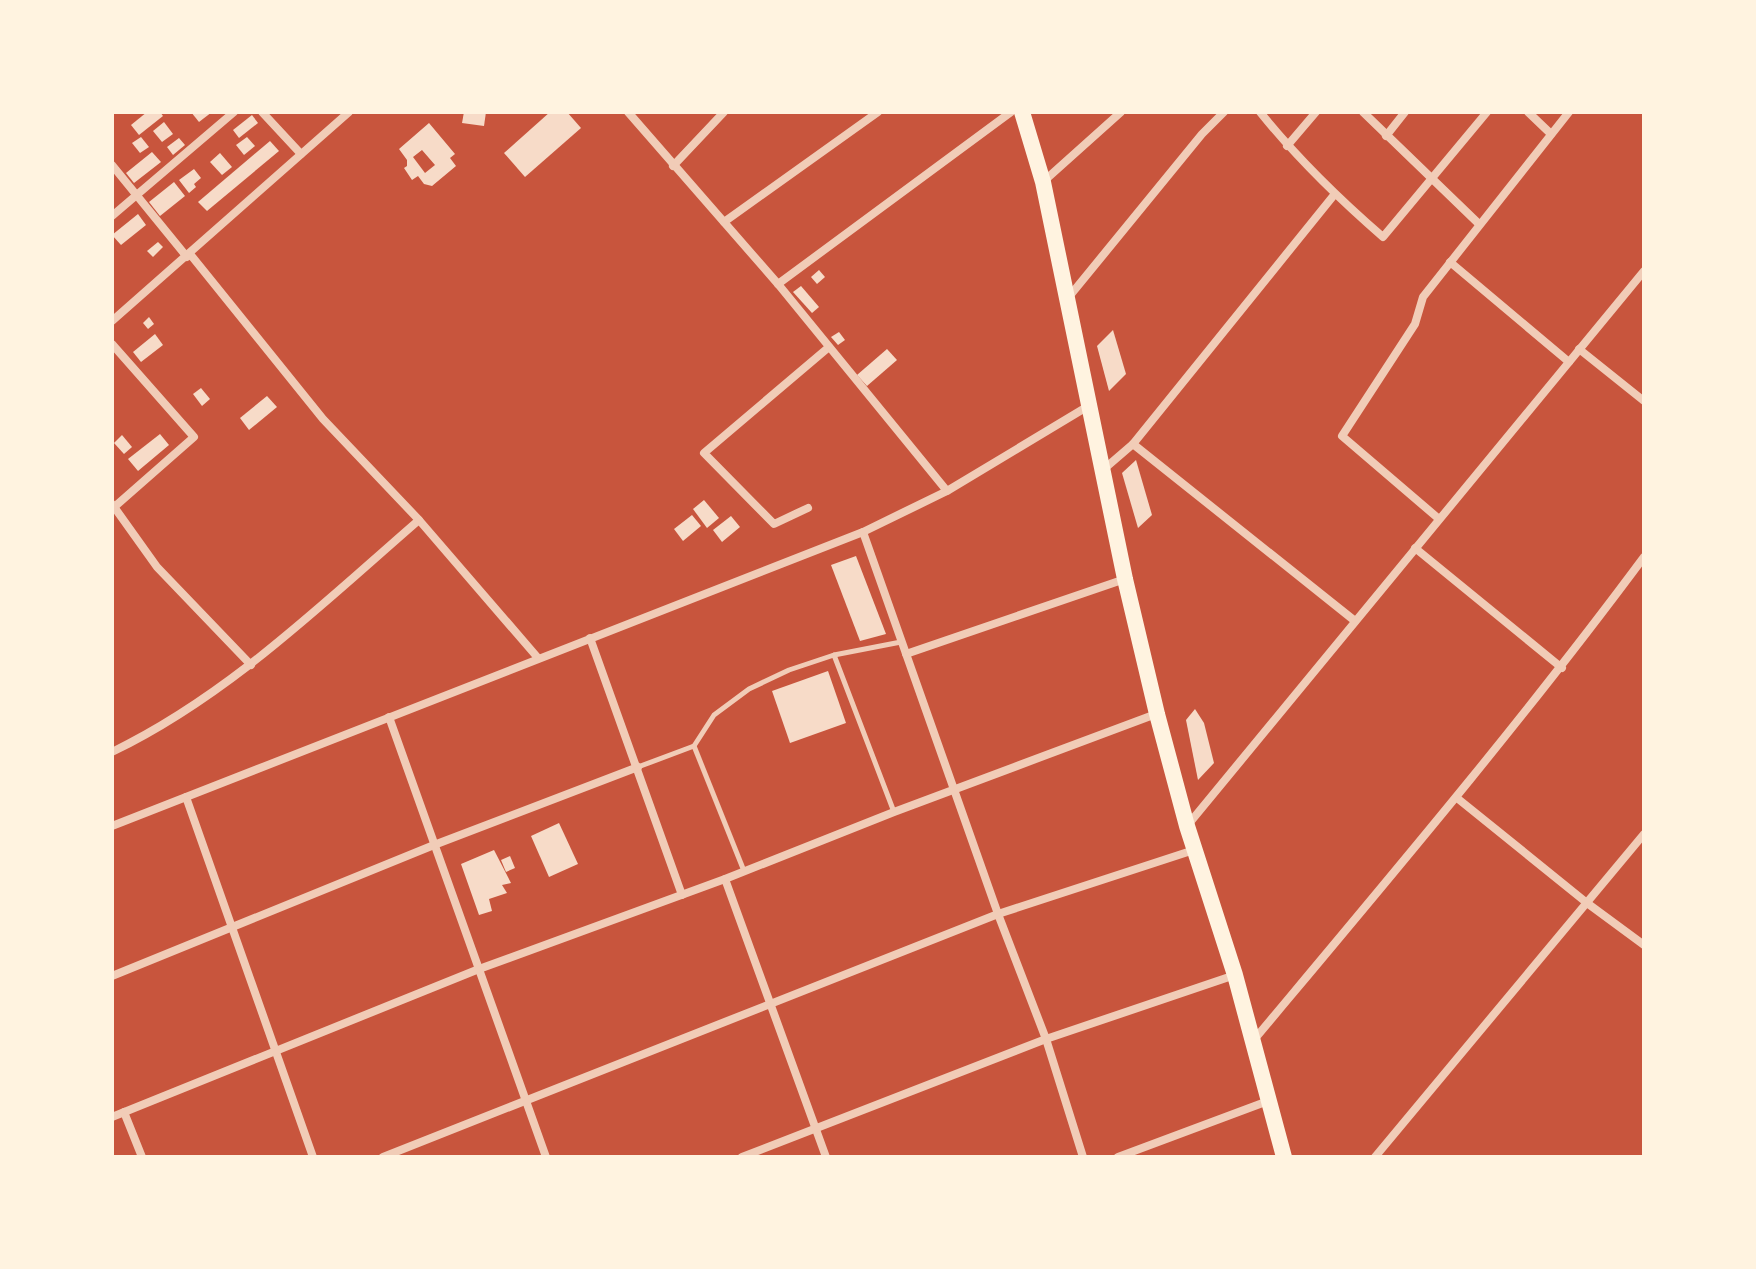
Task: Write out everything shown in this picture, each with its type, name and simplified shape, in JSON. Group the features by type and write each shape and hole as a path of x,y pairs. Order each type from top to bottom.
{"highway":[{"path":"1022,112 1043,182 1125,579 1157,714 1194,850 1235,975 1284,1157"}],"street":[{"path":"112,216 234,112"},
{"path":"262,112 301,154"},
{"path":"112,321 349,112"},
{"path":"628,112 778,284 947,491"},
{"path":"673,166 724,112"},
{"path":"724,222 878,112"},
{"path":"778,284 1011,112"},
{"path":"1043,182 1121,112"},
{"path":"1067,299 1202,134 1224,112"},
{"path":"1260,112 1287,146 1334,195 1383,237 1487,112"},
{"path":"1287,146 1316,112"},
{"path":"1363,112 1479,224"},
{"path":"1386,136 1405,112"},
{"path":"1528,112 1551,134"},
{"path":"1439,519 1342,436 1415,324 1423,297 1569,112"},
{"path":"112,165 323,419 419,520 538,658"},
{"path":"1102,471 1133,444 1334,195"},
{"path":"1450,262 1569,362"},
{"path":"1187,826 1644,271"},
{"path":"112,344 194,437 113,507 157,567 251,665"},
{"path":"808,508 774,524 704,453 829,347"},
{"path":"1579,349 1644,401"},
{"path":"112,826 863,532 947,491 1091,404"},
{"path":"1133,444 1355,621"},
{"path":"112,752 152,733 251,665 419,520"},
{"path":"863,532 998,914 1046,1039 1083,1157"},
{"path":"1415,548 1562,668"},
{"path":"1253,1041 1457,798 1562,668 1644,557"},
{"path":"906,654 1125,579"},
{"path":"590,638 682,895"},
{"path":"112,1117 479,969 744,872 894,812 1157,714"},
{"path":"389,717 546,1157"},
{"path":"112,976 434,845 638,767"},
{"path":"186,797 313,1157"},
{"path":"1457,798 1644,945"},
{"path":"1375,1157 1644,834"},
{"path":"383,1157 998,914 1194,850"},
{"path":"725,879 826,1157"},
{"path":"742,1157 1046,1039 1235,975"},
{"path":"1118,1157 1268,1101"},
{"path":"124,1112 142,1157"}],"lane":[{"path":"638,767 694,746 714,715 730,701 789,670 834,655 902,642"},
{"path":"834,655 894,812"},
{"path":"694,746 744,872"}],"building":[{"path":"147,112 160,112 163,116 139,135 131,125"},
{"path":"191,112 212,112 199,122"},
{"path":"464,112 486,112 484,126 462,123"},
{"path":"550,112 567,112 581,128 525,177 504,153"},
{"path":"252,115 258,123 239,138 233,130"},
{"path":"164,122 173,134 162,142 153,131"},
{"path":"429,123 455,154 450,158 456,166 432,186 424,184 418,176 412,180 404,168 407,160 399,149","holes":["422,150 435,165 425,173 413,157"]},
{"path":"141,137 149,147 140,153 132,143"},
{"path":"247,137 255,146 244,155 236,145"},
{"path":"179,138 185,145 173,155 167,147"},
{"path":"270,141 279,151 207,211 198,202"},
{"path":"152,152 161,162 134,183 126,173"},
{"path":"220,153 232,167 222,175 210,162"},
{"path":"194,169 201,178 189,193 179,180"},
{"path":"174,182 185,196 160,216 149,202"},
{"path":"138,214 146,225 121,245 112,235"},
{"path":"158,242 163,247 153,257 147,251"},
{"path":"819,270 825,277 817,284 811,277"},
{"path":"801,286 819,307 812,313 793,292"},
{"path":"149,317 154,324 148,329 143,323"},
{"path":"1113,330 1126,374 1109,391 1097,346"},
{"path":"839,332 845,340 838,345 831,337"},
{"path":"155,334 163,345 141,362 133,352"},
{"path":"887,349 897,360 867,386 857,375"},
{"path":"201,388 210,399 202,406 193,394"},
{"path":"267,396 277,407 249,430 240,418"},
{"path":"160,434 169,445 138,471 128,459"},
{"path":"122,435 132,447 124,454 114,443"},
{"path":"1136,460 1152,515 1138,528 1122,473"},
{"path":"704,500 719,518 707,528 693,509"},
{"path":"692,515 701,526 683,541 674,529"},
{"path":"731,516 740,527 722,542 713,530"},
{"path":"856,556 886,634 860,641 831,565"},
{"path":"828,671 846,723 790,743 772,691"},
{"path":"1195,709 1204,723 1214,763 1198,780 1186,720"},
{"path":"559,823 578,864 549,877 531,836"},
{"path":"494,850 511,883 502,885 507,893 489,899 492,911 479,915 461,864"},
{"path":"510,856 515,868 506,872 501,860"}]}
